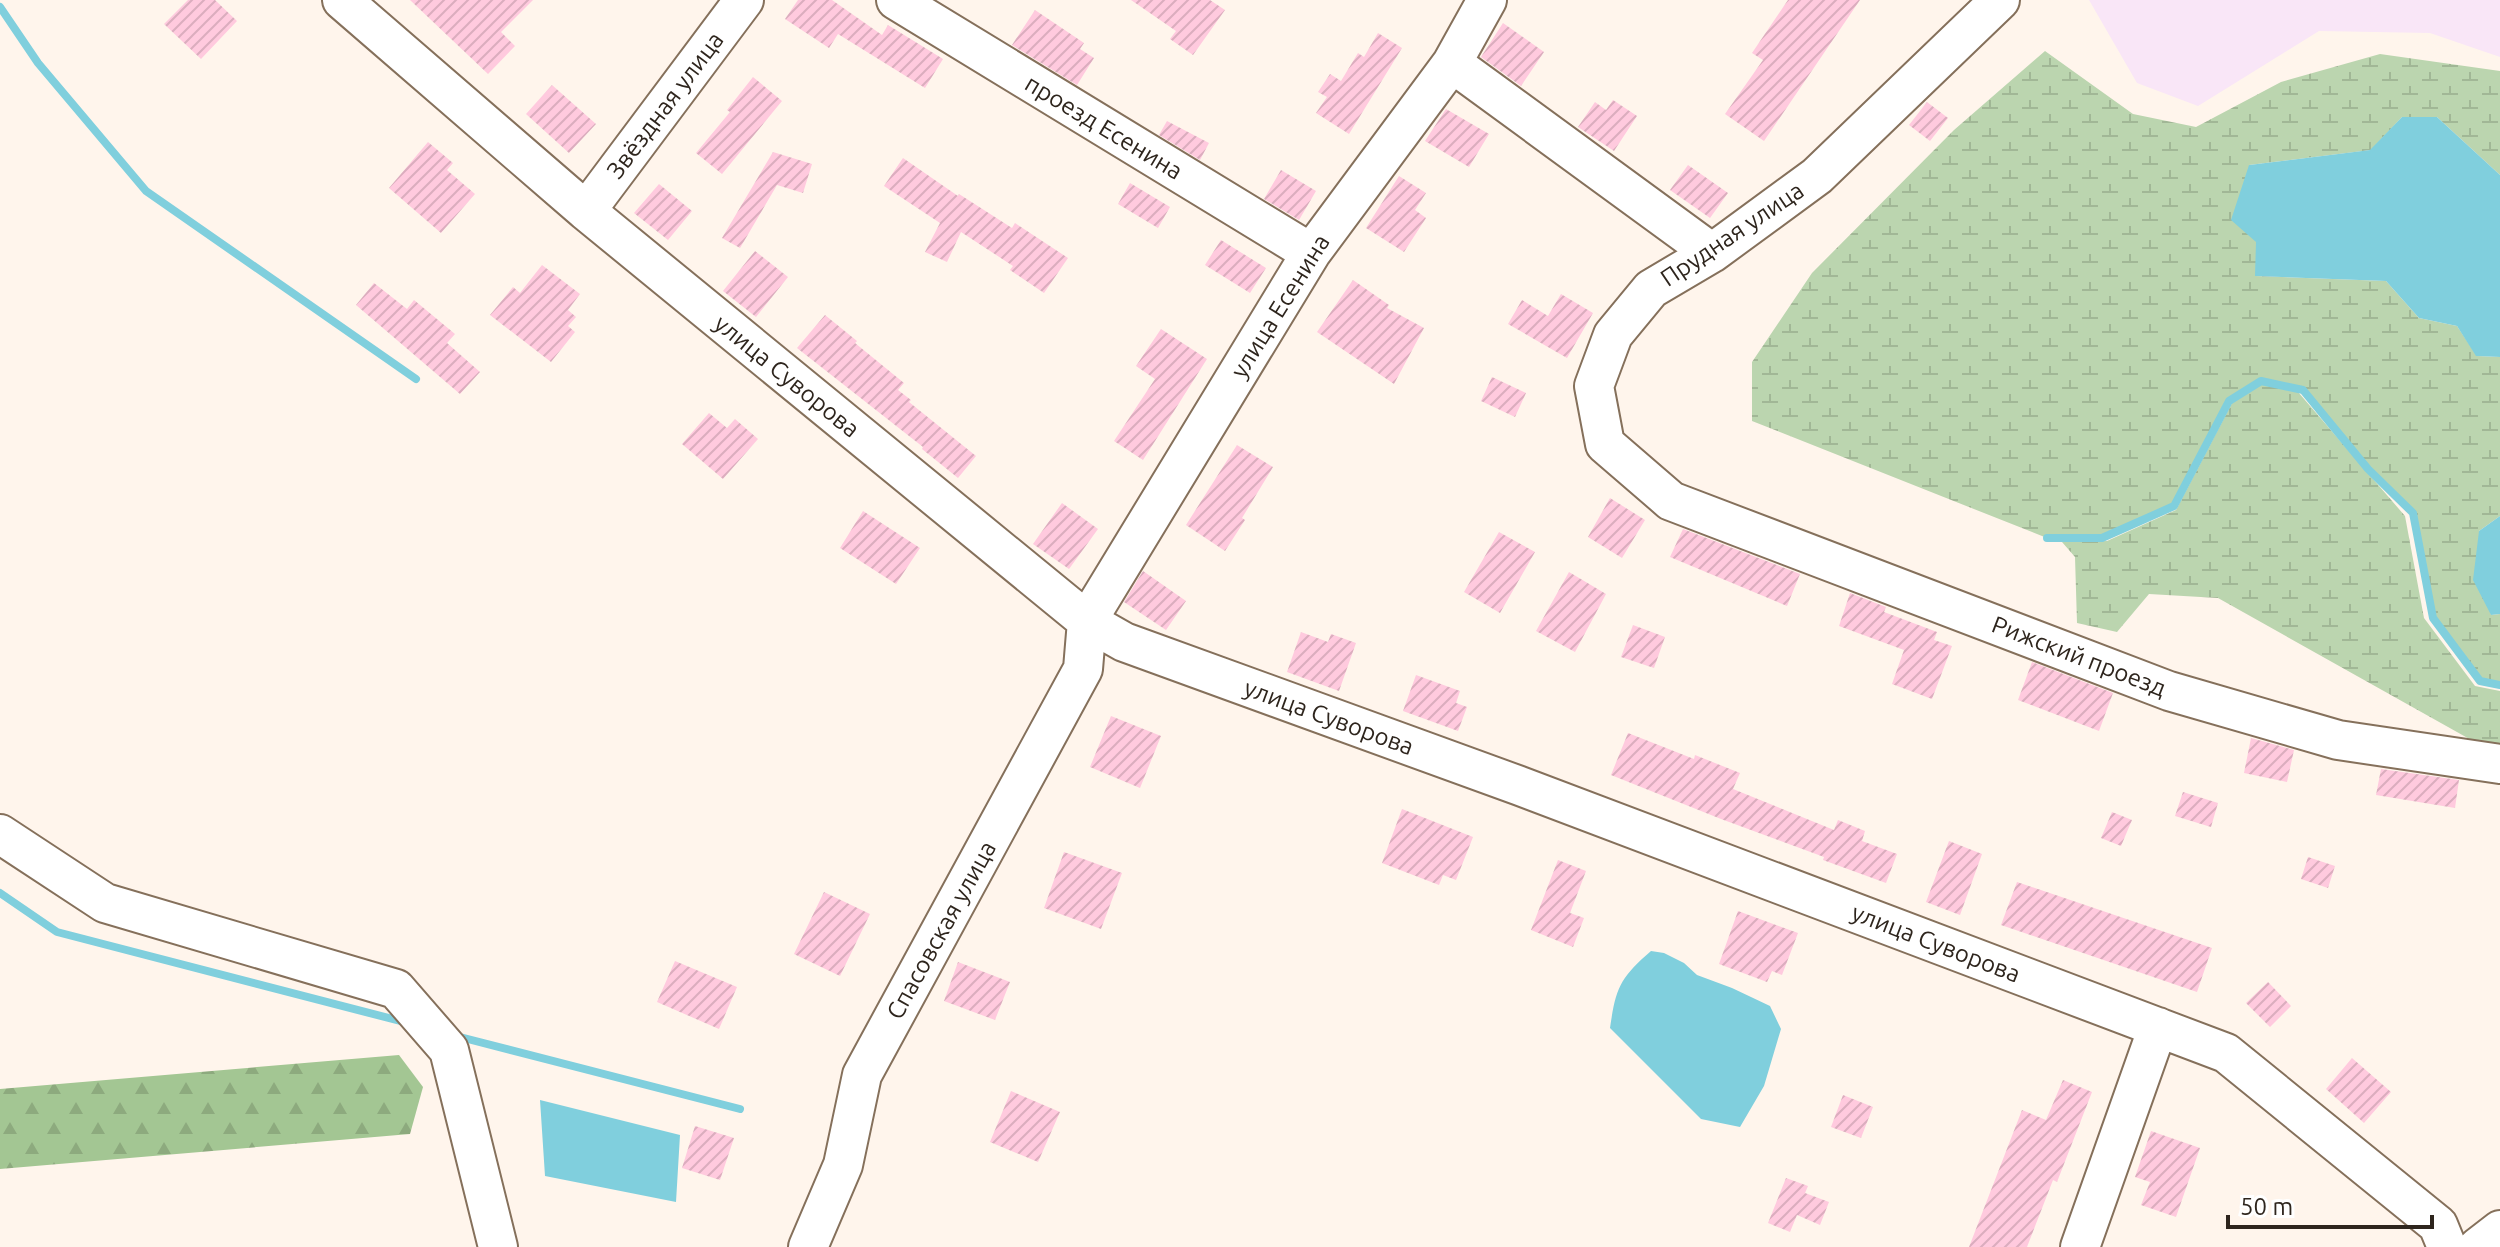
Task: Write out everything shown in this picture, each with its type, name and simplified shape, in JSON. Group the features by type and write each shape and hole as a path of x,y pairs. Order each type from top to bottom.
{"street":[{"name":"улица Суворова","path":"342,0 586,211 1087,621 1124,642 1520,786 2226,1053 2442,1236"},
{"name":"Звёздная улица","path":"586,211 744,0"},
{"name":"проезд Есенина","path":"896,0 1311,253"},
{"name":"улица Есенина","path":"1087,621 1311,253 1452,63 1487,0"},
{"name":"Прудная улица","path":"1671,501 1605,444 1594,386 1613,335 1651,289 1712,253 1817,176 2000,0"},
{"path":"1452,63 1712,253"},
{"name":"Рижский проезд","path":"1671,501 2169,691 2338,740 2500,764"},
{"name":"Спасовская улица","path":"808,1247 843,1165 862,1075 1083,669 1087,621"},
{"path":"0,834 105,903 396,989 449,1050 498,1247"},
{"path":"2080,1247 2158,1027"},
{"path":"2478,1247 2500,1230"}],"shaded area":[{"path":"2089,0 2500,0 2500,57 2430,33 2319,31 2198,106 2137,83"}],"green space":[{"path":"2045,51 2133,114 2196,127 2281,82 2380,54 2500,71 2500,175 2437,117 2402,117 2371,150 2249,165 2256,276 2386,281 2419,318 2457,326 2477,356 2500,357 2500,516 2479,531 2491,615 2500,614 2500,685 2480,681 2433,618 2413,513 2368,469 2302,390 2261,381 2229,401 2174,506 2102,538 2047,538 1752,421 1752,362 1812,273 1954,130"},
{"path":"2262,384 2298,392 2405,516 2424,618 2475,686 2500,691 2500,744 2473,741 2218,598 2149,594 2117,632 2077,623 2075,557 2062,542 2107,541 2176,510 2232,403"},
{"path":"399,1055 423,1087 410,1134 0,1169 0,1089"}],"water":[{"path":"2402,117 2437,117 2500,175 2500,357 2476,356 2457,326 2419,318 2386,281 2255,276 2256,242 2231,220 2249,165 2370,150"},
{"path":"2500,516 2500,614 2491,615 2473,580 2479,531"},
{"path":"1651,951 1664,953 1684,963 1697,975 1770,1006 1781,1029 1764,1086 1740,1127 1701,1119 1610,1028 1621,984"},
{"path":"540,1100 680,1135 676,1202 545,1176"}],"building":[{"path":"188,0 215,0 237,21 201,59 164,24"},
{"path":"410,0 533,0 501,32 515,46 488,74"},
{"path":"798,0 832,0 882,35 888,25 943,59 925,88 838,34 829,48 785,19"},
{"path":"1131,0 1210,0 1225,10 1193,55 1170,39 1176,31"},
{"path":"1788,0 1860,0 1764,141 1725,114 1763,60 1752,53"},
{"path":"1035,10 1084,43 1080,49 1094,58 1077,85 1012,45"},
{"path":"1503,23 1544,52 1521,86 1481,57"},
{"path":"1378,33 1402,48 1349,134 1316,113 1327,97 1318,92 1330,74 1341,81 1358,53 1364,57"},
{"path":"753,77 782,101 722,174 696,153 730,112 727,110"},
{"path":"552,85 596,124 569,153 526,114"},
{"path":"1613,100 1637,116 1614,151 1578,127 1595,102 1606,110"},
{"path":"1927,102 1948,118 1930,141 1909,125"},
{"path":"1446,109 1489,134 1469,167 1425,141"},
{"path":"1167,121 1209,143 1200,160 1159,135"},
{"path":"428,142 453,163 447,170 475,194 441,233 389,188"},
{"path":"773,152 812,164 803,193 777,185 740,248 722,238"},
{"path":"903,158 958,196 1012,228 1015,223 1068,258 1044,293 1010,270 1013,266 961,232 947,262 925,252 940,223 884,186"},
{"path":"1688,165 1728,193 1710,218 1670,190"},
{"path":"1281,170 1316,191 1299,220 1264,199"},
{"path":"1399,176 1426,193 1415,210 1426,218 1404,252 1366,228"},
{"path":"1130,183 1170,207 1158,228 1118,204"},
{"path":"659,184 692,211 668,240 634,213"},
{"path":"1221,240 1266,268 1250,293 1205,265"},
{"path":"755,251 788,277 756,317 723,291"},
{"path":"542,265 580,294 568,310 576,317 568,326 575,332 551,362 490,315 513,287 520,293"},
{"path":"1353,280 1389,305 1387,308 1424,328 1394,384 1317,332"},
{"path":"374,283 407,309 414,300 455,334 447,343 480,372 460,394 356,305"},
{"path":"1561,294 1593,313 1567,358 1508,324 1522,300 1548,316"},
{"path":"825,315 904,383 898,390 911,400 909,402 976,456 958,478 797,348"},
{"path":"1161,329 1207,359 1143,460 1114,441 1155,379 1136,366"},
{"path":"1492,377 1526,393 1515,417 1481,401"},
{"path":"709,413 727,428 735,419 758,439 723,479 682,444"},
{"path":"1237,445 1273,467 1225,551 1186,525"},
{"path":"1610,498 1645,520 1622,558 1588,537"},
{"path":"1062,503 1098,529 1069,569 1033,544"},
{"path":"863,511 920,548 896,584 840,548"},
{"path":"1683,529 1800,574 1787,606 1670,557"},
{"path":"1499,532 1535,552 1500,613 1464,592"},
{"path":"1143,571 1186,601 1166,630 1124,602"},
{"path":"1569,572 1606,594 1575,652 1536,631"},
{"path":"1850,593 1886,607 1884,612 1937,632 1934,640 1952,646 1932,699 1892,684 1904,650 1839,626"},
{"path":"1633,625 1665,637 1654,668 1621,657"},
{"path":"1301,632 1328,642 1331,634 1356,643 1339,691 1287,672"},
{"path":"2032,662 2113,693 2099,731 2018,700"},
{"path":"1416,675 1460,691 1456,703 1467,707 1458,731 1403,711"},
{"path":"1111,716 1161,736 1140,788 1090,767"},
{"path":"1628,733 1740,773 1733,789 1834,830 1838,820 1865,831 1862,841 1897,854 1886,883 1611,775"},
{"path":"2251,738 2294,750 2287,782 2244,773"},
{"path":"2381,769 2459,780 2455,808 2376,795"},
{"path":"2183,792 2218,803 2211,827 2175,816"},
{"path":"1402,809 1473,837 1456,880 1443,875 1439,885 1382,863"},
{"path":"2112,812 2132,820 2121,846 2101,838"},
{"path":"1949,841 1982,854 1960,915 1926,902"},
{"path":"1064,852 1122,873 1101,929 1044,908"},
{"path":"2308,857 2335,866 2328,888 2301,879"},
{"path":"1558,860 1586,871 1570,913 1584,918 1573,947 1531,930"},
{"path":"2017,882 2212,948 2197,992 2001,925"},
{"path":"824,892 870,914 840,976 794,954"},
{"path":"1738,911 1798,933 1782,975 1772,971 1767,982 1719,964"},
{"path":"675,961 737,987 719,1029 657,1002"},
{"path":"958,962 1010,982 995,1020 944,1001"},
{"path":"2268,982 2291,1006 2270,1027 2246,1003"},
{"path":"2352,1058 2391,1092 2364,1123 2326,1089"},
{"path":"2063,1080 2092,1092 2057,1182 2053,1180 2027,1247 1969,1247 2022,1110 2046,1120"},
{"path":"1011,1091 1060,1112 1038,1162 990,1142"},
{"path":"1843,1095 1873,1107 1861,1138 1831,1127"},
{"path":"695,1126 734,1138 720,1180 682,1168"},
{"path":"2151,1131 2200,1148 2176,1217 2141,1205 2150,1182 2135,1177"},
{"path":"1786,1178 1808,1186 1805,1193 1829,1202 1820,1225 1797,1215 1790,1232 1768,1223"}],"waterway":[{"path":"0,7 38,63 146,191 416,379"},
{"path":"2047,538 2102,538 2174,506 2229,401 2261,381 2303,390 2368,469 2413,513 2433,618 2480,681 2500,685"},
{"path":"0,893 57,932 408,1023"},
{"path":"456,1036 740,1109"}]}
